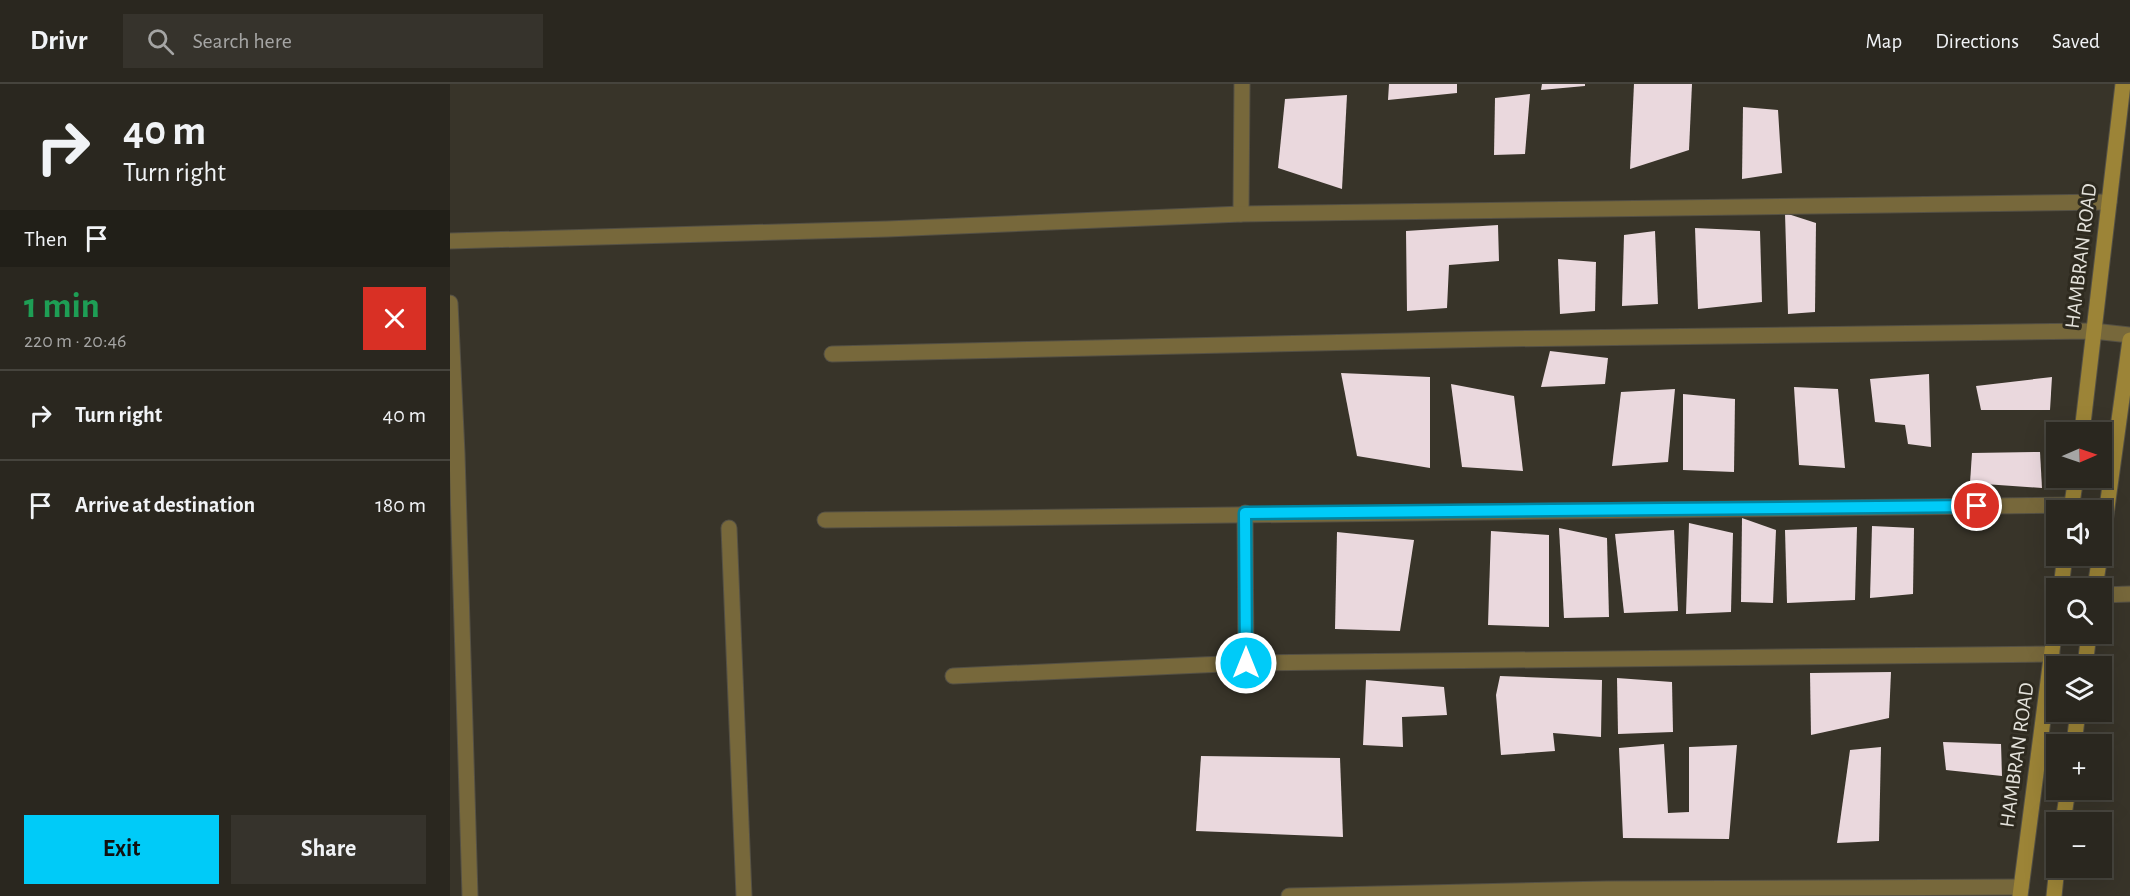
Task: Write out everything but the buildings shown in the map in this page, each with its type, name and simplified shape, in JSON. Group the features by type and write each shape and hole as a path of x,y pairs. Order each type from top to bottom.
{"main road":[{"name":"HAMBRAN ROAD","path":"2083,422 2123,84"},
{"path":"2108,500 2130,337"},
{"name":"HAMBRAN ROAD","path":"2052,654 2053,644"},
{"name":"HAMBRAN ROAD","path":"2020,892 2048,722"},
{"path":"2054,896 2056,878"}],"street":[{"path":"1241,214 1242,84"},
{"path":"450,241 887,229 1241,214 2109,202"},
{"path":"450,303 457,454 470,896"},
{"path":"832,354 1484,339 2093,331 2130,337"},
{"path":"825,519 1245,513 2046,507"},
{"path":"1245,513 1246,663"},
{"path":"729,528 744,896"},
{"path":"2112,595 2130,594"},
{"path":"953,676 1246,663 2052,654"},
{"path":"1289,896 1607,889 2020,892"}],"route":[{"path":"1246,663 1245,513 1977,506"}]}
